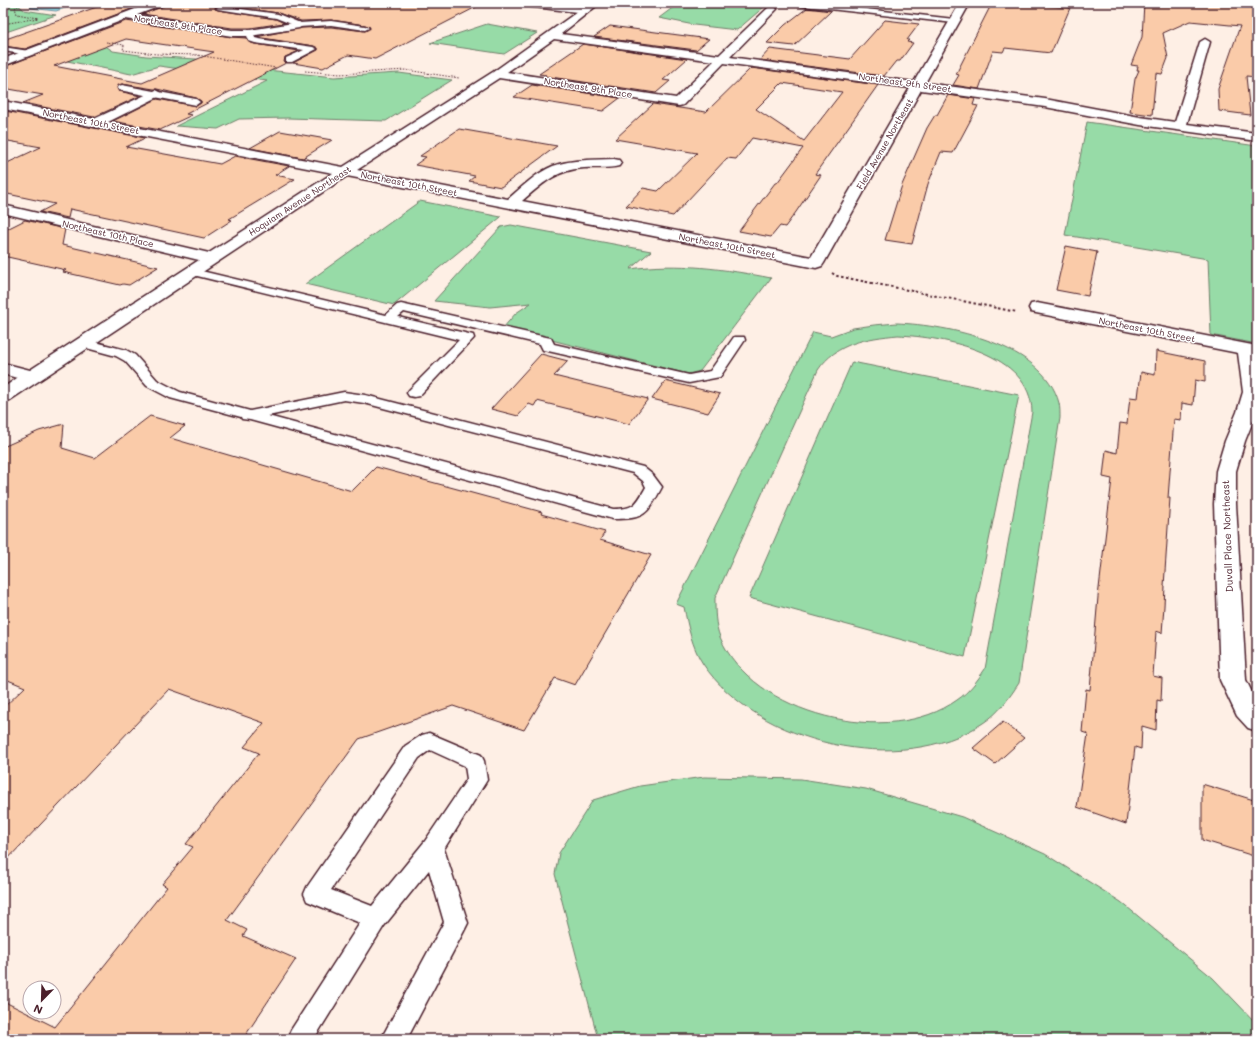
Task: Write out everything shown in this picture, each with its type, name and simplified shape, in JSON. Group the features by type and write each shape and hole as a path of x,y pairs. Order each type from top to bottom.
{"street":[{"path":"3,63 160,3"},
{"path":"525,3 590,6"},
{"name":"Field Avenue Northeast","path":"816,263 965,3"},
{"name":"Hoquiam Avenue Northeast","path":"3,396 344,172 497,74 552,36 590,6"},
{"path":"723,58 772,9"},
{"name":"Northeast 9th Place","path":"124,16 232,33 250,33 298,25"},
{"name":"Northeast 9th Street","path":"552,36 723,58 1045,103 1140,121 1257,137"},
{"path":"1180,127 1205,42"},
{"name":"Northeast 9th Place","path":"497,74 679,102 723,58"},
{"path":"96,123 156,94"},
{"name":"Northeast 10th Street","path":"3,105 816,263"},
{"path":"510,204 548,174 562,167 582,164 614,163"},
{"name":"Northeast 10th Place","path":"3,209 213,259"},
{"name":"Northeast 10th Street","path":"1037,308 1252,350"},
{"name":"Duvall Place Northeast","path":"1252,350 1252,392 1247,412 1235,441 1226,471 1225,504 1233,680 1246,709 1257,720"},
{"path":"3,368 32,377"}],"lane":[{"path":"794,3 954,21"},
{"path":"220,8 278,16 298,25 331,23 365,28"},
{"path":"250,33 252,39 258,41 313,49 289,60"},
{"path":"3,49 29,53"},
{"path":"122,88 196,102"},
{"path":"193,272 468,338 414,393"},
{"path":"389,319 401,308 546,341 548,347 689,379 715,374 739,340"},
{"path":"84,343 121,353 130,358 152,383 175,395 247,416 613,514 632,514 644,506 654,487 648,478 638,470 365,399 344,396 247,416"},
{"path":"300,1039 376,918 433,848 477,780 474,761 429,741 412,752 315,894 376,918"},
{"path":"394,1039 456,923 433,848"}],"path":[{"path":"3,24 38,18 17,14 16,8 22,3"},
{"path":"816,263 837,276 1018,312 1037,308"}],"green space":[{"path":"3,3 16,3 24,10 56,15 3,33"},
{"path":"679,3 739,3 765,6 737,30 694,25 659,18"},
{"path":"487,24 537,33 504,54 430,43"},
{"path":"104,45 113,51 146,56 196,59 257,69 334,77 399,73 452,80 386,121 288,118 239,119 218,129 176,126 267,81 159,66 131,74 38,55"},
{"path":"1087,122 1257,146 1257,344 1211,335 1208,259 1065,235"},
{"path":"420,201 501,217 394,305 305,284"},
{"path":"511,225 651,251 630,269 684,266 719,269 771,278 700,371 688,374 503,328 516,313 531,303 490,307 434,301 501,227"},
{"path":"897,323 941,328 991,342 1014,352 1034,366 1050,383 1059,403 1060,418 1019,683 999,710 989,719 950,740 912,748 873,750 832,744 794,732 758,715 727,692 703,664 693,644 684,607 676,604 813,332 831,336 853,328","holes":["898,335 917,336 960,345 982,352 1001,362 1017,375 1028,392 1032,412 985,669 979,678 961,697 929,715 896,722 861,722 825,716 791,704 761,687 737,664 718,632 715,598 818,370 825,361 843,348 864,340"]},
{"path":"852,362 1019,395 965,657 749,598"},
{"path":"704,777 801,779 866,789 962,817 1045,854 1121,902 1213,978 1257,1024 1257,1039 598,1039 555,874 559,853 593,800 640,786"}],"water":[{"path":"34,3 80,3 56,11 30,8"}],"building":[{"path":"108,3 147,3 25,49 3,46 3,40"},
{"path":"166,3 484,3 375,59 348,55 323,68 293,63 318,50 318,48 314,46 256,37 301,28 331,27 365,31 370,27 331,20 301,21 278,13 220,5 215,9 276,19 284,23 250,28 232,28 143,14 164,6"},
{"path":"992,3 1021,3 1070,8 1051,53 1005,48 1003,52 993,51 979,89 953,85 959,75 956,74"},
{"path":"1144,3 1156,3 1157,5 1157,3 1257,3 1257,77 1246,76 1250,115 1219,111 1218,89 1240,26 1190,21 1163,33 1168,58 1162,74 1156,73 1152,115 1130,112 1135,79 1139,70 1137,70 1138,66 1131,65 1142,37"},
{"path":"807,8 831,11 794,46 767,43 785,25"},
{"path":"885,20 919,24 907,40 909,40 907,42 913,43 900,61 896,61 884,76 760,60 770,49 850,59"},
{"path":"126,21 246,38 249,42 255,44 299,51 285,57 284,62 286,63 186,114 192,115 160,130 113,121 157,99 196,106 201,103 201,101 196,98 157,89 122,84 117,87 119,91 140,96 94,117 23,103 43,95 3,88 3,67","holes":["126,39 214,52 142,83 54,66"]},
{"path":"610,26 709,39 696,50 594,37"},
{"path":"583,44 687,59 663,80 670,81 656,93 539,74"},
{"path":"751,68 878,85 815,174 821,175 796,212 785,227 780,226 771,237 739,231 803,148 752,138 736,159 727,158 673,216 626,206 643,188 658,191 697,153 615,139 653,104 706,112","holes":["782,83 842,92 804,141 756,109"]},
{"path":"532,85 620,98 603,111 514,97"},
{"path":"948,95 975,99 973,105 978,106 953,153 941,152 928,184 912,244 885,240 902,185 927,128 935,115 937,115"},
{"path":"5,111 145,138 126,147 220,164 235,156 289,166 275,175 295,179 229,219 232,220 204,238 70,209 68,218 40,212 55,204 3,193 3,165 41,147 3,140 3,112"},
{"path":"459,129 557,146 501,187 469,181 475,176 415,165 426,157 420,156"},
{"path":"280,131 332,140 303,158 250,148"},
{"path":"25,220 65,229 62,245 158,267 129,285 120,285 63,272 66,270 3,256 3,231"},
{"path":"1066,246 1097,252 1088,296 1056,290"},
{"path":"1156,351 1205,361 1205,382 1195,380 1193,405 1182,403 1181,420 1174,419 1168,498 1170,498 1162,633 1156,631 1153,676 1162,678 1161,701 1157,700 1156,730 1142,726 1141,749 1135,747 1126,824 1077,807 1088,734 1082,732 1086,689 1090,690 1098,597 1112,479 1103,477 1106,450 1117,453 1120,423 1127,424 1130,397 1138,398 1141,372 1155,375"},
{"path":"541,354 568,361 554,376 648,399 629,424 537,401 534,406 529,404 518,416 491,409"},
{"path":"665,381 720,394 708,413 652,399"},
{"path":"150,416 185,426 170,438 352,491 376,467 542,512 541,514 605,532 600,540 651,555 575,685 555,678 524,730 453,706 359,739 227,920 247,930 243,936 296,959 243,1039 12,1039 3,1034 3,1001 22,1010 22,1020 41,1020 55,1027 62,1020 167,887 162,884 193,847 186,844 259,753 244,747 264,723 169,689 3,864 3,708 25,687 3,678 3,447 39,431 64,424 62,448 95,458"},
{"path":"1003,722 1024,738 995,764 973,748"},
{"path":"1202,784 1257,801 1257,857 1202,840"}]}
